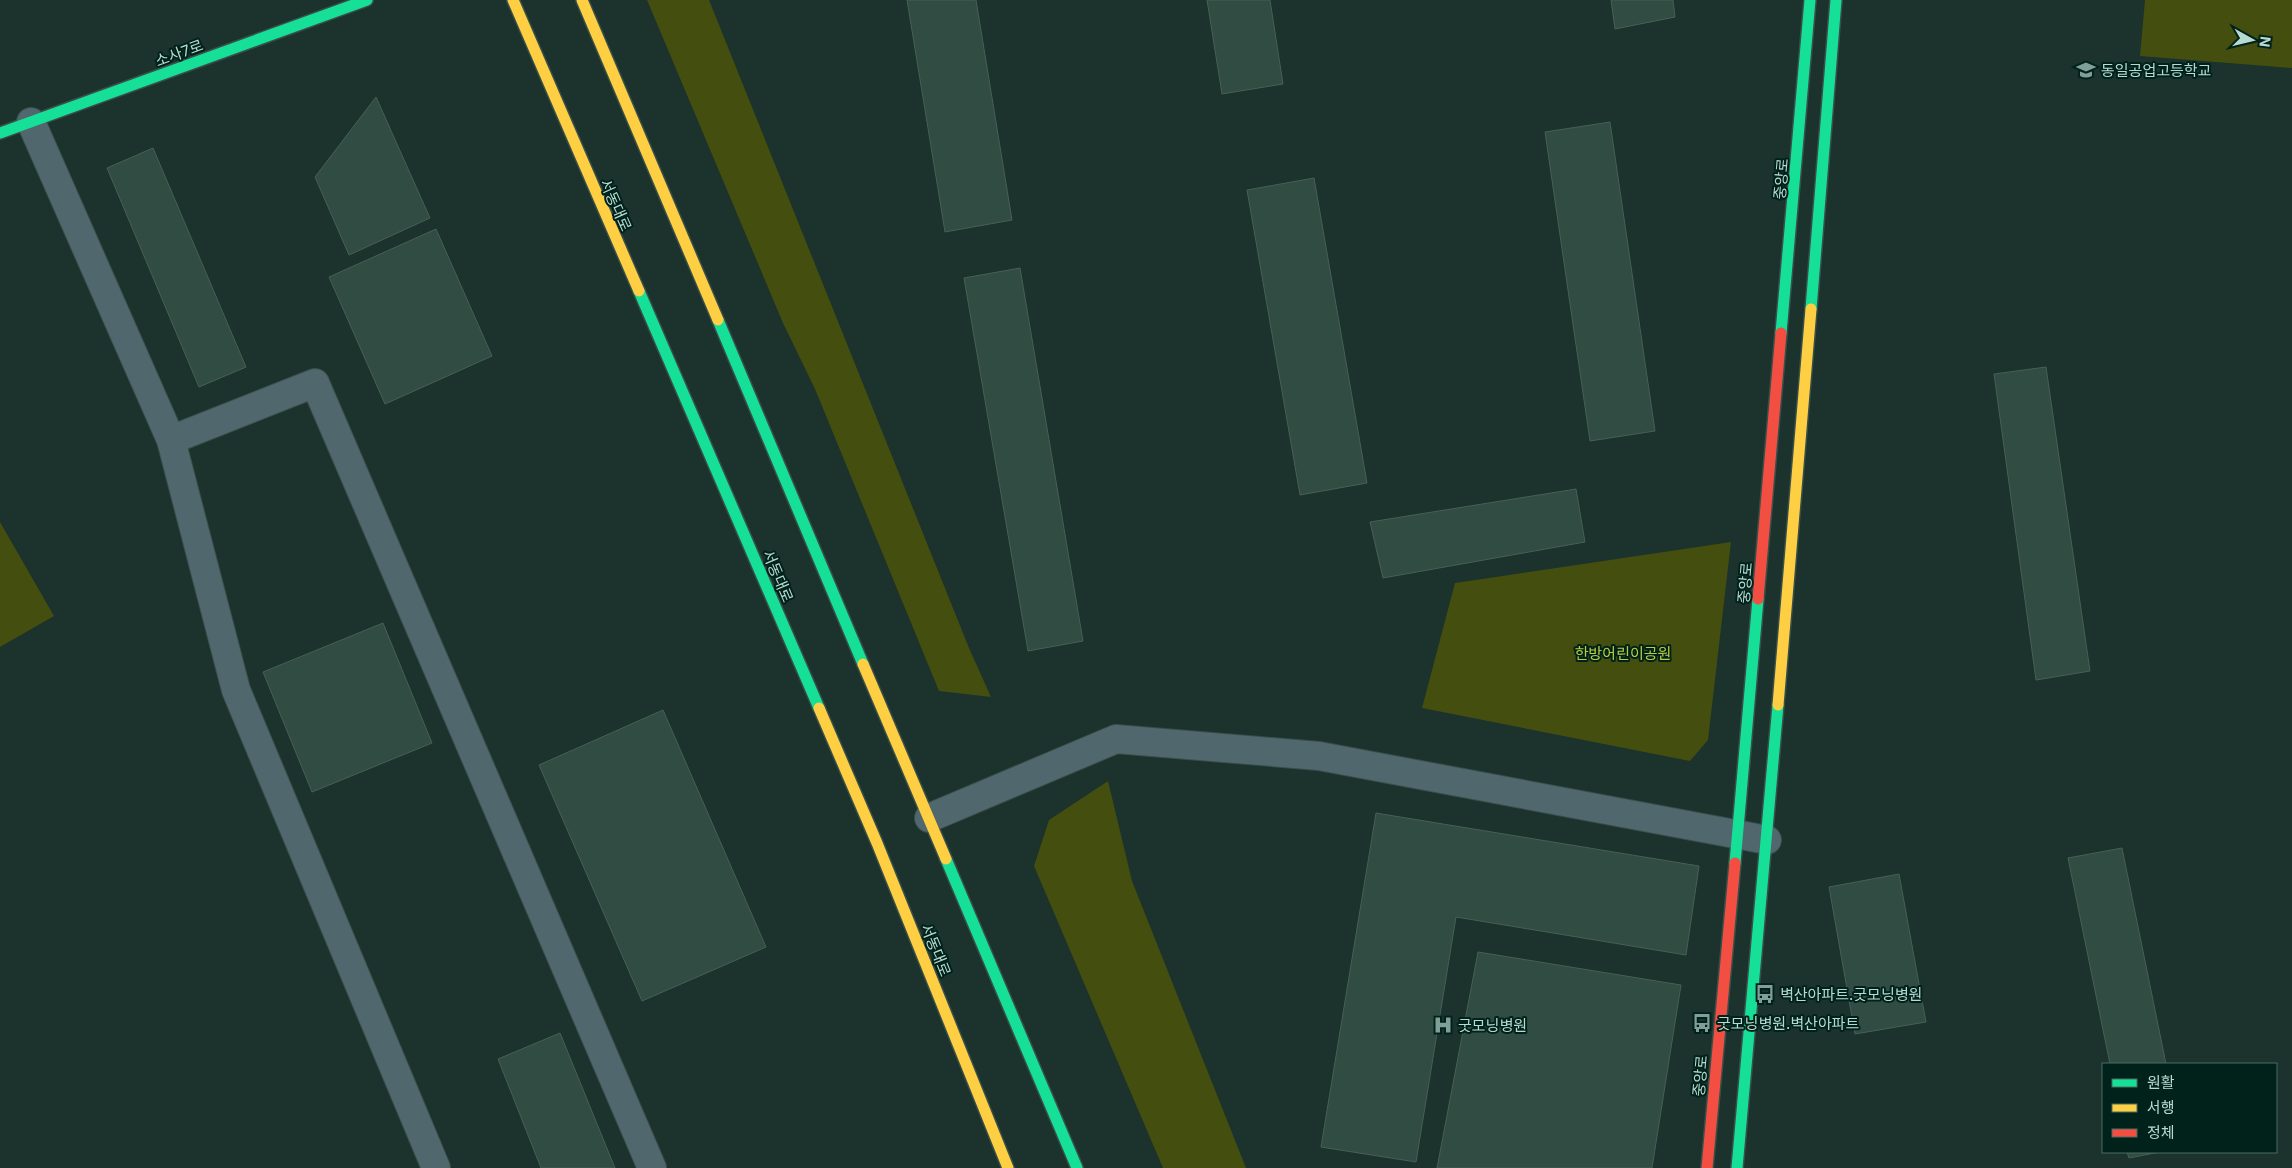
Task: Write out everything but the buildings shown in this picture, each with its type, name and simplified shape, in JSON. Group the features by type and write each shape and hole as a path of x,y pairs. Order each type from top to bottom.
{"main road":[{"name":"소사7로","path":"0,133 367,0"},
{"name":"서동대로","path":"513,0 877,843 1008,1168"},
{"path":"582,0 1077,1168"},
{"name":"중앙로","path":"1707,1168 1738,836 1810,0"},
{"path":"1737,1168 1767,840 1836,0"}],"street":[{"path":"31,122 170,440 236,690 436,1168"},
{"path":"170,440 315,383 652,1168"},
{"path":"928,818 1116,739 1318,756 1767,840"}],"green space":[{"path":"647,0 709,0 969,648 991,697 939,691 815,389 783,323"},
{"path":"2145,0 2292,0 2292,68 2140,56"},
{"path":"0,522 54,616 0,647"},
{"name":"한방어린이공원","path":"1731,542 1708,740 1690,761 1422,708 1455,583"},
{"path":"1108,781 1132,881 1246,1168 1163,1168 1034,866 1049,820"}],"traffic: fast":[{"path":"0,133 367,0"},
{"path":"1781,333 1810,0"},
{"path":"1811,309 1836,0"},
{"path":"639,291 819,708"},
{"path":"718,320 863,664"},
{"path":"1735,863 1758,599"},
{"path":"1737,1168 1778,705"},
{"path":"946,859 1077,1168"}],"traffic: slow":[{"path":"513,0 639,291"},
{"path":"582,0 718,320"},
{"path":"1778,705 1811,309"},
{"path":"863,664 946,859"},
{"path":"819,708 877,843 1008,1168"}],"traffic: jam":[{"path":"1758,599 1781,333"},
{"path":"1707,1168 1735,863"}],"place":[{"name":"동일공업고등학교","path":"2086,70"},
{"name":"벽산아파트.굿모닝병원","path":"1765,994"},
{"name":"굿모닝병원.벽산아파트","path":"1702,1023"},
{"name":"굿모닝병원","path":"1443,1025"}]}
